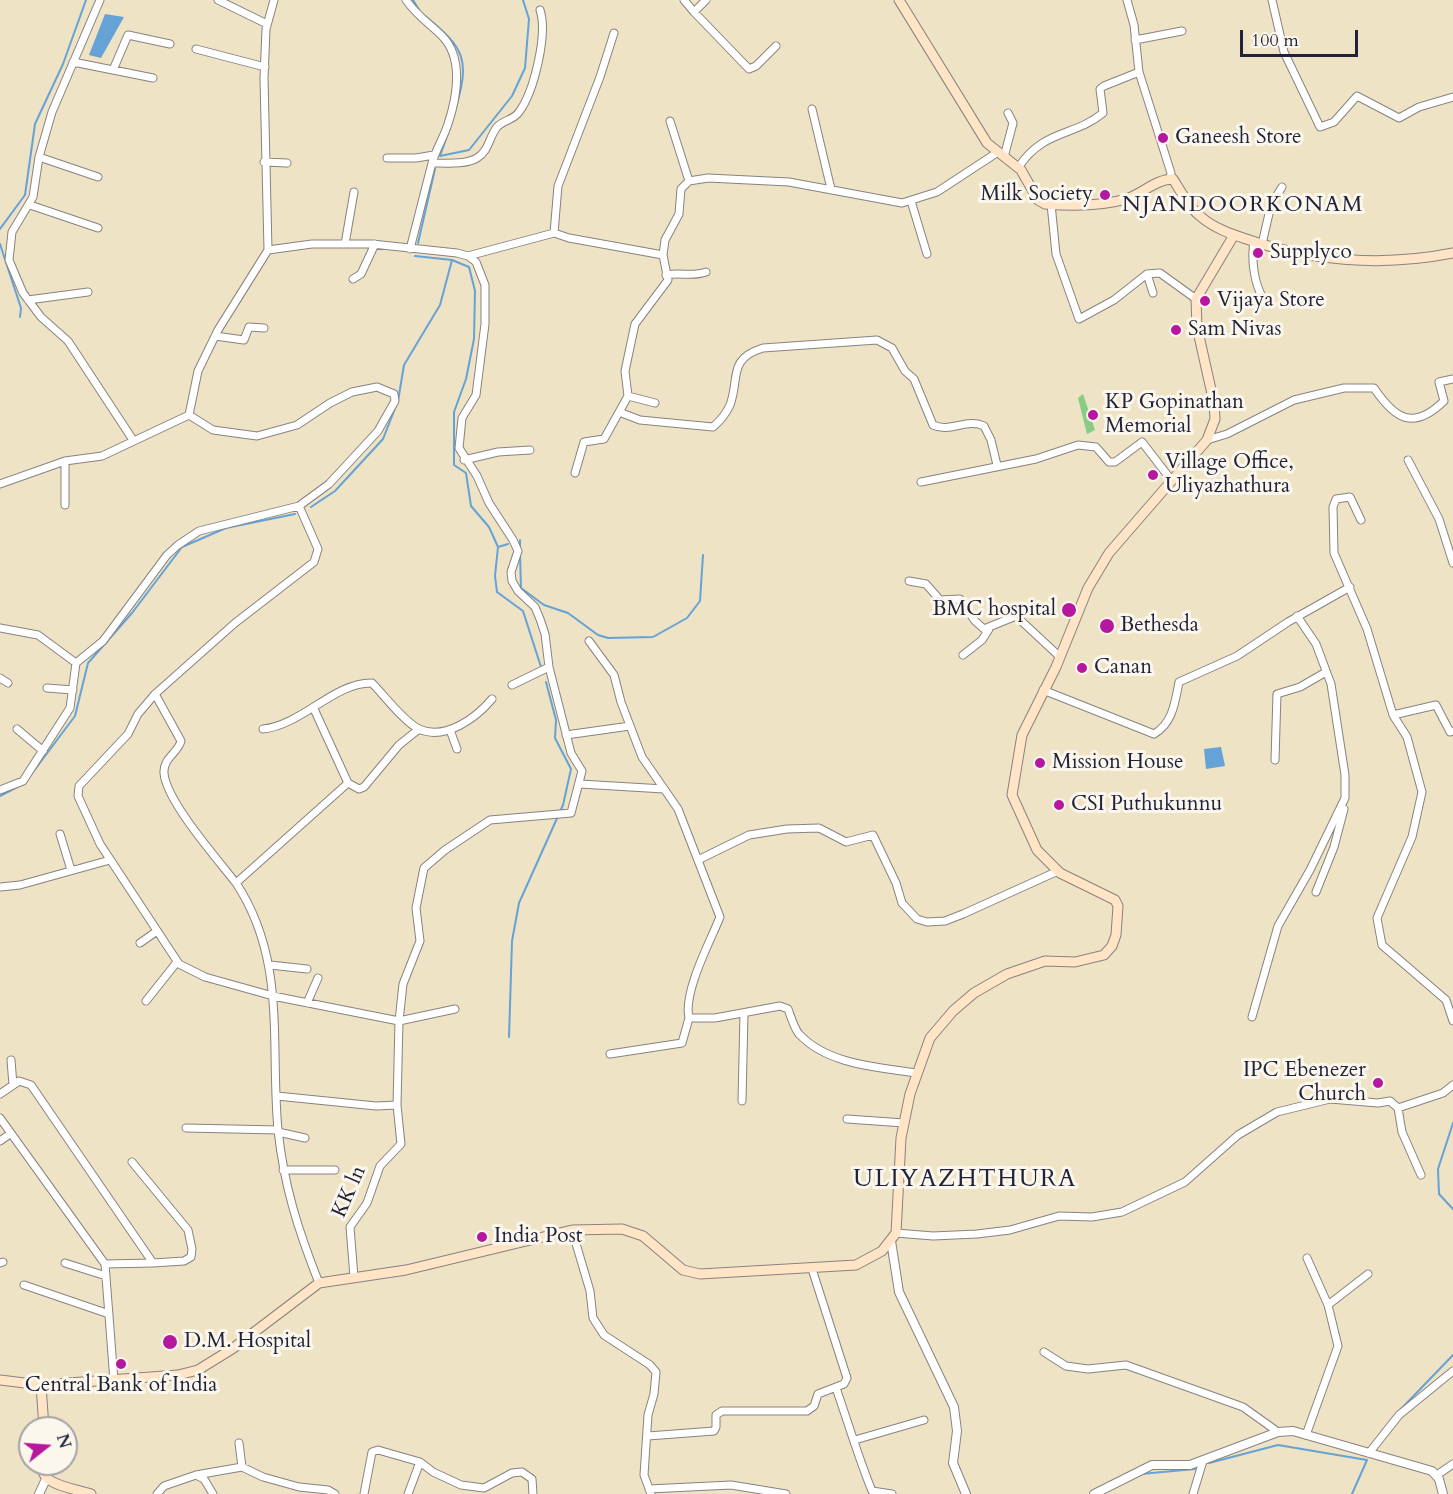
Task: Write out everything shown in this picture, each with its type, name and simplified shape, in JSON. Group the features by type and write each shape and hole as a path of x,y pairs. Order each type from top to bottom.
{"main road":[{"path":"899,0 987,143 1018,168 1038,200 1051,204 1124,200 1146,191 1163,179 1170,179 1201,217 1234,235 1258,243 1322,258 1360,261 1431,257 1453,253"},
{"path":"0,1380 41,1385 178,1375 198,1370 232,1349 319,1283 406,1270 572,1230 622,1229 643,1236 683,1270 700,1274 856,1265 882,1251 894,1237 904,1123 916,1073 930,1038 974,993 1007,974 1045,962 1090,961 1104,955 1112,946 1118,921 1115,900 1058,871 1037,850 1012,795 1022,735 1060,657 1088,588 1109,553 1207,440 1215,419 1214,403 1197,327 1197,299 1234,235"},
{"path":"41,1385 43,1416"},
{"path":"44,1476 46,1479 91,1494"}],"street":[{"path":"100,0 52,112 39,157 30,206 16,222 9,243 9,260 28,300 41,317 68,341 133,440"},
{"path":"218,0 267,24"},
{"path":"189,415 198,371 215,336 268,250 264,162 265,67 267,24 274,0"},
{"path":"406,0 418,17 442,36 457,62 450,117 434,154 410,249"},
{"path":"684,0 749,69 756,66 776,46"},
{"path":"694,12 706,0"},
{"path":"1126,0 1132,15 1139,72 1171,173 1170,179"},
{"path":"1272,0 1284,52 1320,127 1334,122 1357,96 1399,118 1419,107 1453,97"},
{"path":"432,163 457,163 476,159 489,144 500,124 519,113 531,88 537,63 542,37 540,10"},
{"path":"1135,40 1182,31"},
{"path":"554,233 558,186 600,77 614,33"},
{"path":"113,70 128,35 170,44"},
{"path":"196,49 265,67"},
{"path":"73,62 153,78"},
{"path":"1018,168 1029,153 1046,139 1104,113 1101,89 1104,86 1139,72"},
{"path":"812,109 831,189"},
{"path":"575,473 584,442 604,439 628,396 625,371 635,324 668,280 663,255 665,240 679,214 681,189 689,181 708,178 789,182 902,203 937,192 1001,154 1013,123 1008,113"},
{"path":"670,121 689,181"},
{"path":"387,158 416,158 434,154"},
{"path":"39,157 98,177"},
{"path":"264,162 287,163"},
{"path":"1264,300 1259,293 1253,261 1270,205 1282,187"},
{"path":"345,244 354,192"},
{"path":"911,201 927,254"},
{"path":"1051,204 1056,254 1079,319 1106,305 1147,274 1160,273 1197,299"},
{"path":"30,206 98,228"},
{"path":"268,250 312,244 375,244 468,256 554,233 569,238 663,255"},
{"path":"353,279 361,274 375,244"},
{"path":"468,256 476,262 485,285 485,324 476,395 462,418 459,448 464,460 477,476 489,503 513,540 518,552 511,572 512,581 518,591 535,607 545,634 549,667 566,735 571,753 582,771 580,784 664,789"},
{"path":"666,275 681,272 693,276 706,272"},
{"path":"1147,274 1153,293"},
{"path":"28,300 88,292"},
{"path":"215,336 244,340 249,327 264,328"},
{"path":"619,412 640,420 713,427 731,404 733,381 741,361 752,352 763,348 877,340 892,348 905,371 918,385 928,418 933,425 939,428 974,423 984,426 991,440 996,465"},
{"path":"1207,440 1227,434 1294,400 1344,388 1374,387 1388,410 1409,420 1429,415 1444,400 1439,382 1453,379"},
{"path":"0,790 23,781 70,708 76,663 103,641 167,555 199,531 299,506 328,484 378,431 395,401 394,394 377,387 352,392 330,403 297,425 258,436 213,430 189,415"},
{"path":"628,396 655,403"},
{"path":"0,484 64,461 91,460 189,415"},
{"path":"921,482 946,479 996,465 1044,457 1086,445 1102,451 1109,462 1115,462 1142,442 1172,481"},
{"path":"464,460 498,452 531,450"},
{"path":"1408,460 1439,519 1453,563"},
{"path":"64,461 65,505"},
{"path":"1361,520 1350,497 1336,499 1333,507 1334,553 1366,629 1393,716 1407,737 1422,792 1412,837 1377,918 1382,945 1446,1000 1453,1021"},
{"path":"299,506 318,549 314,562 235,622 154,694 138,714 128,734 79,786 78,796 110,860 177,962 205,977 273,996 399,1021 454,1009"},
{"path":"909,581 926,584 940,600 960,599 980,627 989,629"},
{"path":"1043,690 1154,734 1164,729 1173,712 1179,682 1237,656 1297,616 1350,587"},
{"path":"963,655 982,640 989,629 1016,616 1060,657"},
{"path":"1297,616 1316,644 1331,684 1345,775 1346,798 1334,847 1316,892"},
{"path":"0,628 38,635 76,663"},
{"path":"589,640 614,675 621,702 642,757 678,809 720,917 690,993 687,1008 689,1018 682,1043 610,1054"},
{"path":"512,685 549,667"},
{"path":"1275,760 1277,694 1300,687 1326,672"},
{"path":"0,678 8,682"},
{"path":"263,729 285,724 342,692 372,683 419,729 435,733 450,730 480,713 492,699"},
{"path":"47,688 73,690"},
{"path":"154,694 181,741 165,763 164,774 168,786 182,812 236,883 258,922 270,965 278,1131 283,1170 291,1210 319,1283"},
{"path":"1393,716 1436,705 1450,732 1453,731"},
{"path":"314,709 348,783 359,789 364,787 399,745 419,729"},
{"path":"566,735 630,726"},
{"path":"17,729 43,751"},
{"path":"450,730 458,749"},
{"path":"236,883 348,783"},
{"name":"KK ln","path":"354,1277 350,1227 367,1203 380,1166 401,1144 397,1105 399,1021 403,984 420,940 416,908 424,868 445,850 490,820 571,813 580,784"},
{"path":"1252,1017 1278,926 1324,844 1346,798"},
{"path":"698,860 750,835 788,829 819,828 846,842 873,835 896,883 902,903 917,919 927,922 945,921 963,914 1058,871"},
{"path":"60,834 71,870"},
{"path":"0,887 20,885 110,860"},
{"path":"140,943 157,931"},
{"path":"146,1001 177,962"},
{"path":"270,965 307,969"},
{"path":"307,1002 318,978"},
{"path":"689,1018 744,1013 780,1005 788,1009 798,1033 821,1050 856,1064 916,1073"},
{"path":"742,1101 744,1013"},
{"path":"11,1060 13,1085"},
{"path":"0,1094 19,1082 26,1083 37,1093 153,1263"},
{"path":"1398,1108 1443,1093 1453,1085"},
{"path":"277,1096 376,1106 397,1105"},
{"path":"966,1494 952,1463 957,1431 954,1407 899,1292 894,1237 976,1234 1010,1230 1059,1216 1092,1217 1122,1212 1185,1182 1238,1135 1277,1112 1330,1098 1378,1103 1390,1101 1398,1108 1402,1132 1421,1175"},
{"path":"0,1119 105,1264 114,1381"},
{"path":"847,1119 904,1123"},
{"path":"186,1128 278,1131 305,1138"},
{"path":"0,1141 10,1134"},
{"path":"105,1264 184,1261 191,1257 191,1239 188,1230 132,1162"},
{"path":"283,1170 335,1170"},
{"path":"572,1230 590,1291 596,1323 604,1335 650,1365 656,1372 654,1394 648,1415 644,1475 650,1492 731,1485 786,1494"},
{"path":"1306,1435 1338,1346 1328,1305 1307,1258"},
{"path":"65,1263 106,1276"},
{"path":"648,1436 714,1431 716,1415 722,1411 807,1411 814,1406 818,1394 844,1384 847,1378 812,1269"},
{"path":"1328,1305 1368,1274"},
{"path":"24,1285 109,1314"},
{"path":"1044,1352 1066,1366 1088,1369 1125,1365 1243,1407 1278,1432"},
{"path":"1369,1453 1399,1415 1453,1371"},
{"path":"836,1388 872,1492 892,1494"},
{"path":"855,1440 924,1420"},
{"path":"1094,1494 1152,1465 1190,1465 1278,1432 1293,1431 1432,1471 1437,1475 1443,1494"},
{"path":"239,1443 242,1467"},
{"path":"364,1494 372,1452 378,1450 420,1462 433,1472 461,1485 484,1488 512,1473 522,1472 532,1479 533,1494"},
{"path":"1193,1494 1203,1461"},
{"path":"408,1494 420,1462"},
{"path":"1437,1475 1453,1464"},
{"path":"157,1494 164,1486 196,1475 242,1467 263,1477 299,1487 328,1490 335,1494"},
{"path":"196,1475 204,1479 213,1494"},
{"path":"39,1494 46,1479"}],"green space":[{"path":"1083,394 1095,430 1087,434 1078,398"}],"water":[{"path":"105,14 124,17 101,58 89,55"},
{"path":"1221,747 1225,766 1206,769 1204,749"}],"waterway":[{"path":"0,229 25,195 35,124 63,64 86,0"},
{"path":"413,0 421,13"},
{"path":"440,156 469,150 512,96 525,68 529,19 523,0"},
{"path":"425,16 449,38 461,57 462,79 455,111"},
{"path":"440,156 451,125"},
{"path":"418,243 435,169"},
{"path":"0,244 21,308 20,317"},
{"path":"415,256 452,260 469,267 475,291 474,339 466,379 454,412 454,465 466,473 471,506 489,527 498,547 495,576 497,592 523,611 541,667"},
{"path":"398,401 404,365 440,305 452,260"},
{"path":"311,507 335,491 383,439 396,406"},
{"path":"27,780 75,716 88,663 132,613 182,547 226,528 295,514"},
{"path":"520,540 520,549"},
{"path":"498,547 508,544"},
{"path":"520,555 521,588 544,605 568,613 598,635 608,638 653,637 687,618 700,601 703,555"},
{"path":"509,1037 512,941 519,903 563,805 571,769 555,738 556,720 546,682"},
{"path":"0,796 23,784"},
{"path":"1453,1123 1438,1169 1439,1194 1453,1209"},
{"path":"1401,1409 1453,1355"},
{"path":"1378,1437 1386,1427"},
{"path":"1209,1463 1278,1445 1367,1460 1352,1494"},
{"path":"1141,1474 1195,1469"}],"place":[{"name":"Ganeesh Store","path":"1163,138"},
{"name":"Milk Society","path":"1105,195"},
{"name":"Supplyco","path":"1258,253"},
{"name":"Vijaya Store","path":"1205,301"},
{"name":"Sam Nivas","path":"1176,330"},
{"name":"KP Gopinathan Memorial","path":"1093,415"},
{"name":"Village Office, Uliyazhathura","path":"1153,475"},
{"name":"BMC hospital","path":"1069,610"},
{"name":"Bethesda","path":"1107,626"},
{"name":"Canan","path":"1082,668"},
{"name":"Mission House","path":"1040,763"},
{"name":"CSI Puthukunnu","path":"1059,805"},
{"name":"IPC Ebenezer Church","path":"1378,1083"},
{"name":"India Post","path":"482,1237"},
{"name":"D.M. Hospital","path":"170,1342"},
{"name":"Central Bank of India","path":"121,1364"}],"district":[{"name":"NJANDOORKONAM","path":"1243,206"},
{"name":"ULIYAZHTHURA","path":"965,1180"}]}
